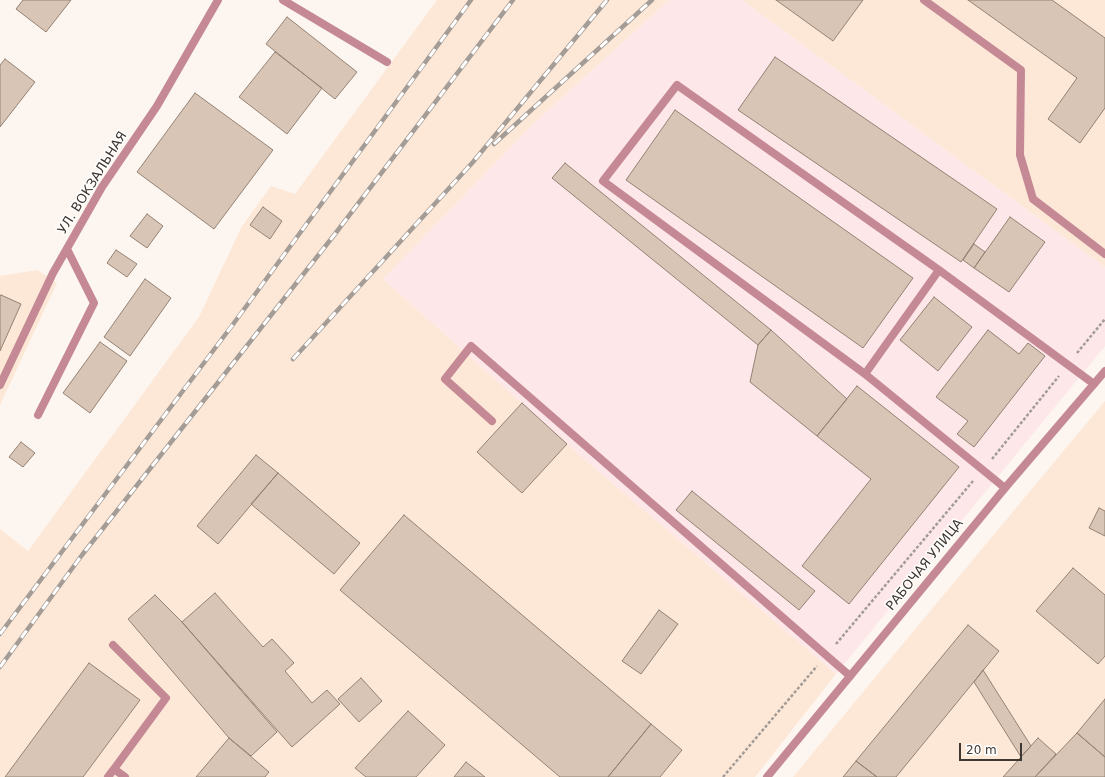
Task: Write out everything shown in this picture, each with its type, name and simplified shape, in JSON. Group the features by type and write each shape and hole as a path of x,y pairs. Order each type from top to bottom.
{"street":[{"name":"УЛ. ВОКЗАЛЬНАЯ","path":"0,385 53,273 102,187 157,106 218,0"},
{"path":"283,0 387,62"},
{"path":"924,0 1021,70 1020,155 1033,198 1105,254"},
{"path":"1005,488 865,374 603,181 677,86 939,270 1094,384"},
{"path":"38,415 94,303 67,249"},
{"path":"865,374 939,270"},
{"path":"492,420 445,379 471,346 850,676"},
{"name":"РАБОЧАЯ УЛИЦА","path":"767,777 1005,488 1105,371"},
{"path":"108,777 166,698 114,645"},
{"path":"114,769 125,777"}],"path":[{"path":"723,777 983,470 1105,319"}],"shaded area":[{"path":"437,0 669,0 533,124 383,279 584,459 836,674 755,777 0,777 0,529 28,551 199,317 241,228 271,186 295,194"},
{"path":"669,0 742,0 1105,267 1105,346 836,674 584,459 383,279 533,124"},
{"path":"742,0 1105,0 1105,267"},
{"path":"37,270 57,283 0,405 0,276"},
{"path":"1105,401 1105,777 793,777 873,680"}],"building":[{"path":"23,0 71,0 46,32 16,9"},
{"path":"776,0 863,0 833,41"},
{"path":"968,0 1052,0 1105,38 1105,108 1080,143 1048,119 1077,78"},
{"path":"287,17 357,72 335,99 266,44"},
{"path":"275,52 322,88 287,134 239,97"},
{"path":"775,57 997,209 961,262 738,110"},
{"path":"5,59 35,82 0,127 0,65"},
{"path":"195,93 273,150 214,229 137,172"},
{"path":"675,110 913,278 863,348 626,180"},
{"path":"565,163 771,330 758,345 552,178"},
{"path":"263,207 282,221 270,239 250,225"},
{"path":"147,214 163,226 147,248 130,236"},
{"path":"1010,217 1045,242 1009,292 974,268"},
{"path":"974,244 985,252 974,268 963,260"},
{"path":"116,250 137,264 127,277 107,263"},
{"path":"145,279 171,298 130,356 104,337"},
{"path":"1,295 21,304 0,351 0,296"},
{"path":"934,297 972,327 938,371 900,340"},
{"path":"771,330 847,399 817,436 750,382 758,345"},
{"path":"988,330 1019,354 1028,343 1045,356 974,447 957,434 968,421 936,397"},
{"path":"100,342 127,361 90,413 63,393"},
{"path":"857,386 959,467 849,604 802,566 871,479 817,436"},
{"path":"522,403 567,444 522,493 477,452"},
{"path":"21,442 35,453 23,467 9,457"},
{"path":"256,455 278,473 218,544 197,526"},
{"path":"278,473 360,543 334,574 251,504"},
{"path":"692,491 815,591 799,610 676,510"},
{"path":"1099,508 1105,511 1105,536 1089,528"},
{"path":"404,515 651,724 608,777 560,777 340,590"},
{"path":"1073,568 1105,595 1105,656 1098,664 1036,611"},
{"path":"215,593 263,647 272,639 294,663 285,671 312,703 327,690 340,704 292,747 182,622"},
{"path":"155,595 182,622 277,732 251,756 229,738 128,619"},
{"path":"659,610 678,624 641,674 622,661"},
{"path":"968,625 999,651 896,777 877,777 856,761"},
{"path":"89,663 140,700 83,777 5,777"},
{"path":"983,670 1031,746 1021,757 974,682"},
{"path":"361,678 382,701 359,722 338,699"},
{"path":"1105,699 1105,757 1077,733"},
{"path":"408,711 445,745 416,777 366,777 355,768"},
{"path":"651,724 682,750 660,777 608,777"},
{"path":"1077,733 1105,757 1105,777 1035,777"},
{"path":"229,738 269,772 265,777 196,777"},
{"path":"1038,738 1056,754 1035,777 1003,777"},
{"path":"856,761 877,777 843,777"},
{"path":"466,762 485,777 454,777"}],"railway":[{"path":"0,634 231,327 471,0"},
{"path":"0,667 82,555 335,234 513,0"},
{"path":"293,359 473,162 607,0"},
{"path":"494,144 652,0"}]}
